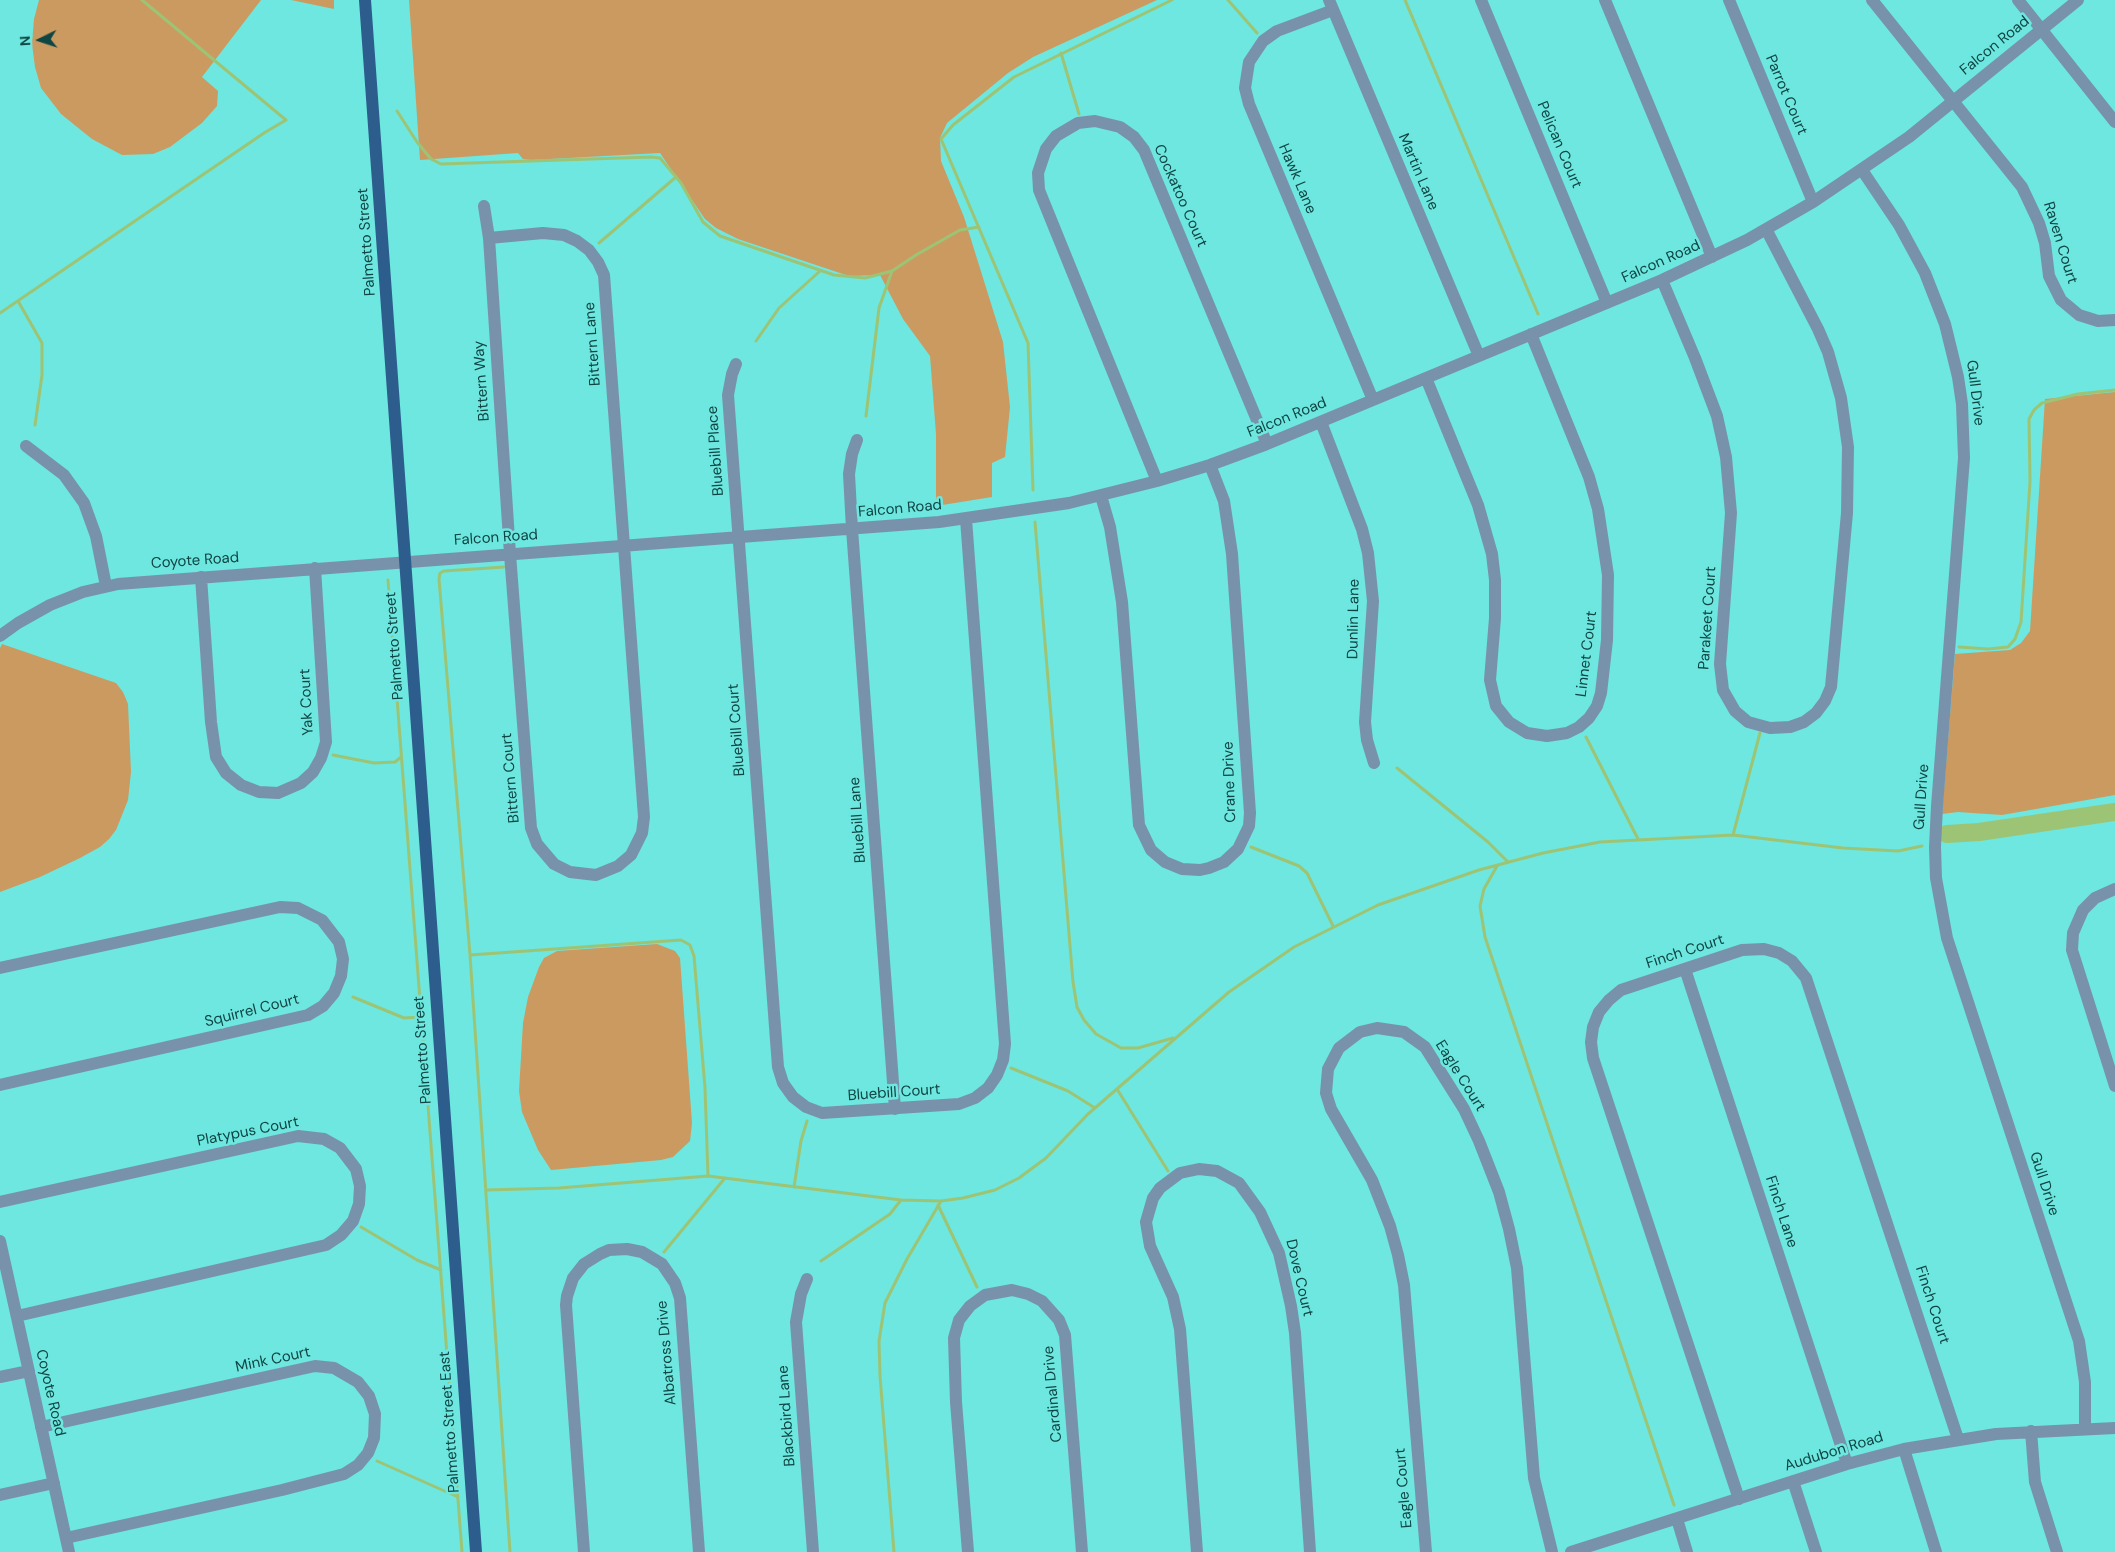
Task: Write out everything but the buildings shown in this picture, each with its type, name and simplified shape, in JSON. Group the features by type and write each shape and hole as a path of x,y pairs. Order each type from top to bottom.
{"main road":[{"name":"Palmetto Street","path":"365,0 457,1290"},
{"name":"Palmetto Street East","path":"457,1290 476,1552"}],"street":[{"name":"Pelican Court","path":"1481,0 1607,303"},
{"path":"1604,0 1712,257"},
{"name":"Parrot Court","path":"1729,0 1813,202"},
{"path":"1872,0 1954,101"},
{"path":"2018,0 2115,122"},
{"name":"Falcon Road","path":"405,561 966,519 1029,510 1101,496 1210,465 1321,422 1662,280 1766,230 1862,170 1954,101 2078,0"},
{"name":"Martin Lane","path":"1330,5 1479,356"},
{"name":"Hawk Lane","path":"1330,5 1277,31 1263,41 1249,62 1245,88 1252,113 1373,400"},
{"name":"Raven Court","path":"1954,101 2022,187 2032,204 2045,243 2049,276 2061,300 2080,315 2098,321 2115,320"},
{"name":"Cockatoo Court","path":"1157,481 1039,190 1038,173 1046,149 1056,136 1078,123 1095,121 1112,124 1134,137 1144,150 1267,444"},
{"name":"Gull Drive","path":"1862,170 1899,225 1925,273 1945,324 1958,377 1964,431 1964,458 1937,806 1936,878 1947,938 2079,1341 2086,1382 2085,1428"},
{"name":"Bittern Way","path":"484,206 489,238 510,554"},
{"name":"Parakeet Court","path":"1662,280 1696,358 1717,416 1726,457 1731,513 1720,664 1723,690 1728,702 1744,719 1759,726 1770,728 1790,727 1810,718 1821,707 1831,687 1846,513 1848,447 1841,398 1835,374 1818,329 1766,230"},
{"name":"Bittern Lane","path":"489,238 543,233 564,235 578,241 589,250 602,268 625,545"},
{"name":"Linnet Court","path":"1426,378 1478,504 1492,554 1495,592 1490,680 1496,706 1509,722 1527,733 1547,736 1567,733 1579,727 1590,718 1601,694 1607,640 1608,575 1598,509 1589,476 1531,334"},
{"name":"Bluebill Place","path":"736,364 729,385 728,396 738,537"},
{"name":"Dunlin Lane","path":"1321,422 1359,521 1368,553 1373,601 1365,722 1367,740 1374,764"},
{"name":"Bluebill Lane","path":"857,440 852,454 849,474 852,529 896,1109"},
{"path":"26,446 64,475 84,503 96,536 106,586"},
{"name":"Crane Drive","path":"1101,496 1113,544 1122,602 1138,826 1151,850 1165,862 1182,869 1200,870 1209,868 1224,862 1238,849 1249,826 1250,813 1232,554 1224,501 1210,465"},
{"name":"Bluebill Court","path":"738,537 780,1075 793,1097 814,1110 831,1114 896,1109 959,1104 975,1098 993,1082 1001,1068 1004,1052 966,519"},
{"name":"Bittern Court","path":"510,554 534,836 547,858 562,869 578,874 596,875 618,866 631,855 639,841 644,825 625,545"},
{"name":"Coyote Road","path":"0,636 18,622 50,605 83,592 106,586 201,576 405,561"},
{"name":"Yak Court","path":"201,576 211,722 216,757 226,773 241,785 259,792 278,793 294,787 307,778 318,765 326,742 315,568"},
{"path":"2115,889 2095,898 2084,910 2073,933 2072,950 2115,1086"},
{"name":"Squirrel Court","path":"0,968 280,906 307,911 322,920 334,934 342,950 343,959 341,976 334,993 323,1006 308,1015 0,1085"},
{"name":"Finch Court","path":"1739,1499 1683,1333 1592,1050 1592,1034 1596,1019 1604,1006 1621,990 1742,950 1772,951 1786,957 1797,966 1806,978 1958,1439"},
{"name":"Finch Lane","path":"1685,969 1847,1464"},
{"name":"Eagle Court","path":"1426,1552 1404,1285 1398,1255 1380,1197 1357,1151 1331,1108 1326,1093 1328,1069 1339,1048 1352,1037 1377,1028 1404,1032 1425,1047 1464,1109 1480,1141 1499,1192 1517,1268 1534,1478 1552,1552"},
{"name":"Platypus Court","path":"0,1202 298,1136 324,1139 340,1148 352,1161 360,1186 359,1204 353,1221 341,1235 326,1245 16,1316"},
{"name":"Dove Court","path":"1197,1552 1180,1329 1173,1297 1150,1246 1146,1222 1151,1204 1160,1188 1180,1173 1198,1169 1217,1171 1239,1183 1260,1212 1279,1253 1290,1297 1295,1333 1310,1552"},
{"name":"Coyote Road","path":"0,1241 2,1260 69,1552"},
{"name":"Albatross Drive","path":"584,1552 566,1315 567,1296 573,1278 584,1264 600,1254 627,1249 642,1252 662,1264 672,1276 680,1298 699,1552"},
{"name":"Blackbird Lane","path":"807,1279 801,1294 796,1322 813,1552"},
{"name":"Cardinal Drive","path":"968,1552 956,1402 954,1338 959,1320 970,1306 994,1292 1012,1290 1028,1294 1042,1301 1054,1313 1065,1335 1082,1552"},
{"name":"Mink Court","path":"41,1427 315,1366 334,1368 358,1382 369,1396 375,1414 376,1430 372,1446 358,1465 344,1474 282,1490 66,1538"},
{"path":"0,1377 29,1371"},
{"name":"Audubon Road","path":"1571,1552 1847,1464 1904,1449 1958,1439 2031,1431 2115,1428"},
{"path":"2031,1431 2035,1482 2057,1552"},
{"path":"1904,1449 1936,1552"},
{"path":"1793,1481 1816,1552"},
{"path":"0,1495 54,1483"},
{"path":"1677,1519 1688,1552"}],"shaded area":[{"path":"39,0 261,0 202,77 218,91 217,106 202,123 170,147 153,154 122,155 92,139 61,114 41,88 35,67 32,44 34,19"},
{"path":"291,0 334,0 334,9"},
{"path":"409,0 1157,0 1033,57 1008,73 947,123 940,138 941,161 964,217 1003,342 1010,407 1005,457 992,463 992,497 936,506 936,434 930,356 903,319 880,275 849,276 738,239 716,228 705,219 660,153 531,160 523,159 518,153 420,160"},
{"path":"2115,392 2115,795 2002,815 1958,812 1942,814 1955,654 2010,650 2021,643 2030,631 2045,399"},
{"path":"2,644 116,683 123,692 128,704 131,772 128,800 116,830 109,839 100,847 80,858 40,877 0,892 0,648"},
{"path":"657,944 675,951 680,958 692,1123 690,1141 673,1157 661,1160 551,1170 538,1150 522,1112 519,1091 523,1023 528,997 539,967 544,958 557,951"}],"waterway":[{"path":"0,313 264,133 286,120 142,0"},
{"path":"1033,490 1028,343 941,139 953,125 1014,77 1172,0"},
{"path":"1228,0 1257,33"},
{"path":"1405,0 1538,314"},
{"path":"1061,53 1079,114"},
{"path":"397,111 417,142 431,159 441,164 660,158 681,183 703,222 720,236 834,275 865,278 892,271 960,230 979,227"},
{"path":"599,243 676,177"},
{"path":"756,341 779,308 820,271"},
{"path":"866,416 879,308 892,271"},
{"path":"18,301 42,343 42,375 35,425"},
{"path":"1959,647 1988,649 2008,647 2015,639 2021,622 2030,482 2029,419 2034,410 2042,403 2078,394 2115,390"},
{"path":"1035,522 1073,982 1077,1007 1084,1020 1096,1034 1121,1048 1138,1048 1173,1038"},
{"path":"504,567 444,571 440,573 439,579 470,955 510,1552"},
{"path":"388,580 462,1552"},
{"path":"1733,835 1760,733"},
{"path":"1586,737 1638,839"},
{"path":"333,755 374,763 395,762 401,757"},
{"path":"1397,768 1488,842 1508,862"},
{"path":"1947,834 1979,832 2115,812"},
{"path":"486,1190 559,1188 708,1176 901,1200 941,1201 963,1198 995,1190 1019,1178 1046,1158 1088,1114 1229,992 1294,947 1378,905 1479,870 1543,853 1600,842 1733,835 1843,848 1898,851 1922,846"},
{"path":"1251,847 1299,866 1307,873 1333,926"},
{"path":"1497,866 1484,889 1480,906 1485,937 1674,1505"},
{"path":"470,955 681,940 690,945 694,956 705,1088 708,1176"},
{"path":"353,997 404,1018 421,1017"},
{"path":"1011,1068 1068,1091 1095,1108"},
{"path":"1117,1089 1168,1171"},
{"path":"794,1187 801,1141 807,1121"},
{"path":"664,1252 725,1178"},
{"path":"821,1261 890,1214 901,1200"},
{"path":"894,1552 879,1341 885,1303 907,1259 941,1201"},
{"path":"938,1205 977,1287"},
{"path":"361,1227 417,1260 441,1270"},
{"path":"377,1461 458,1497"}]}
